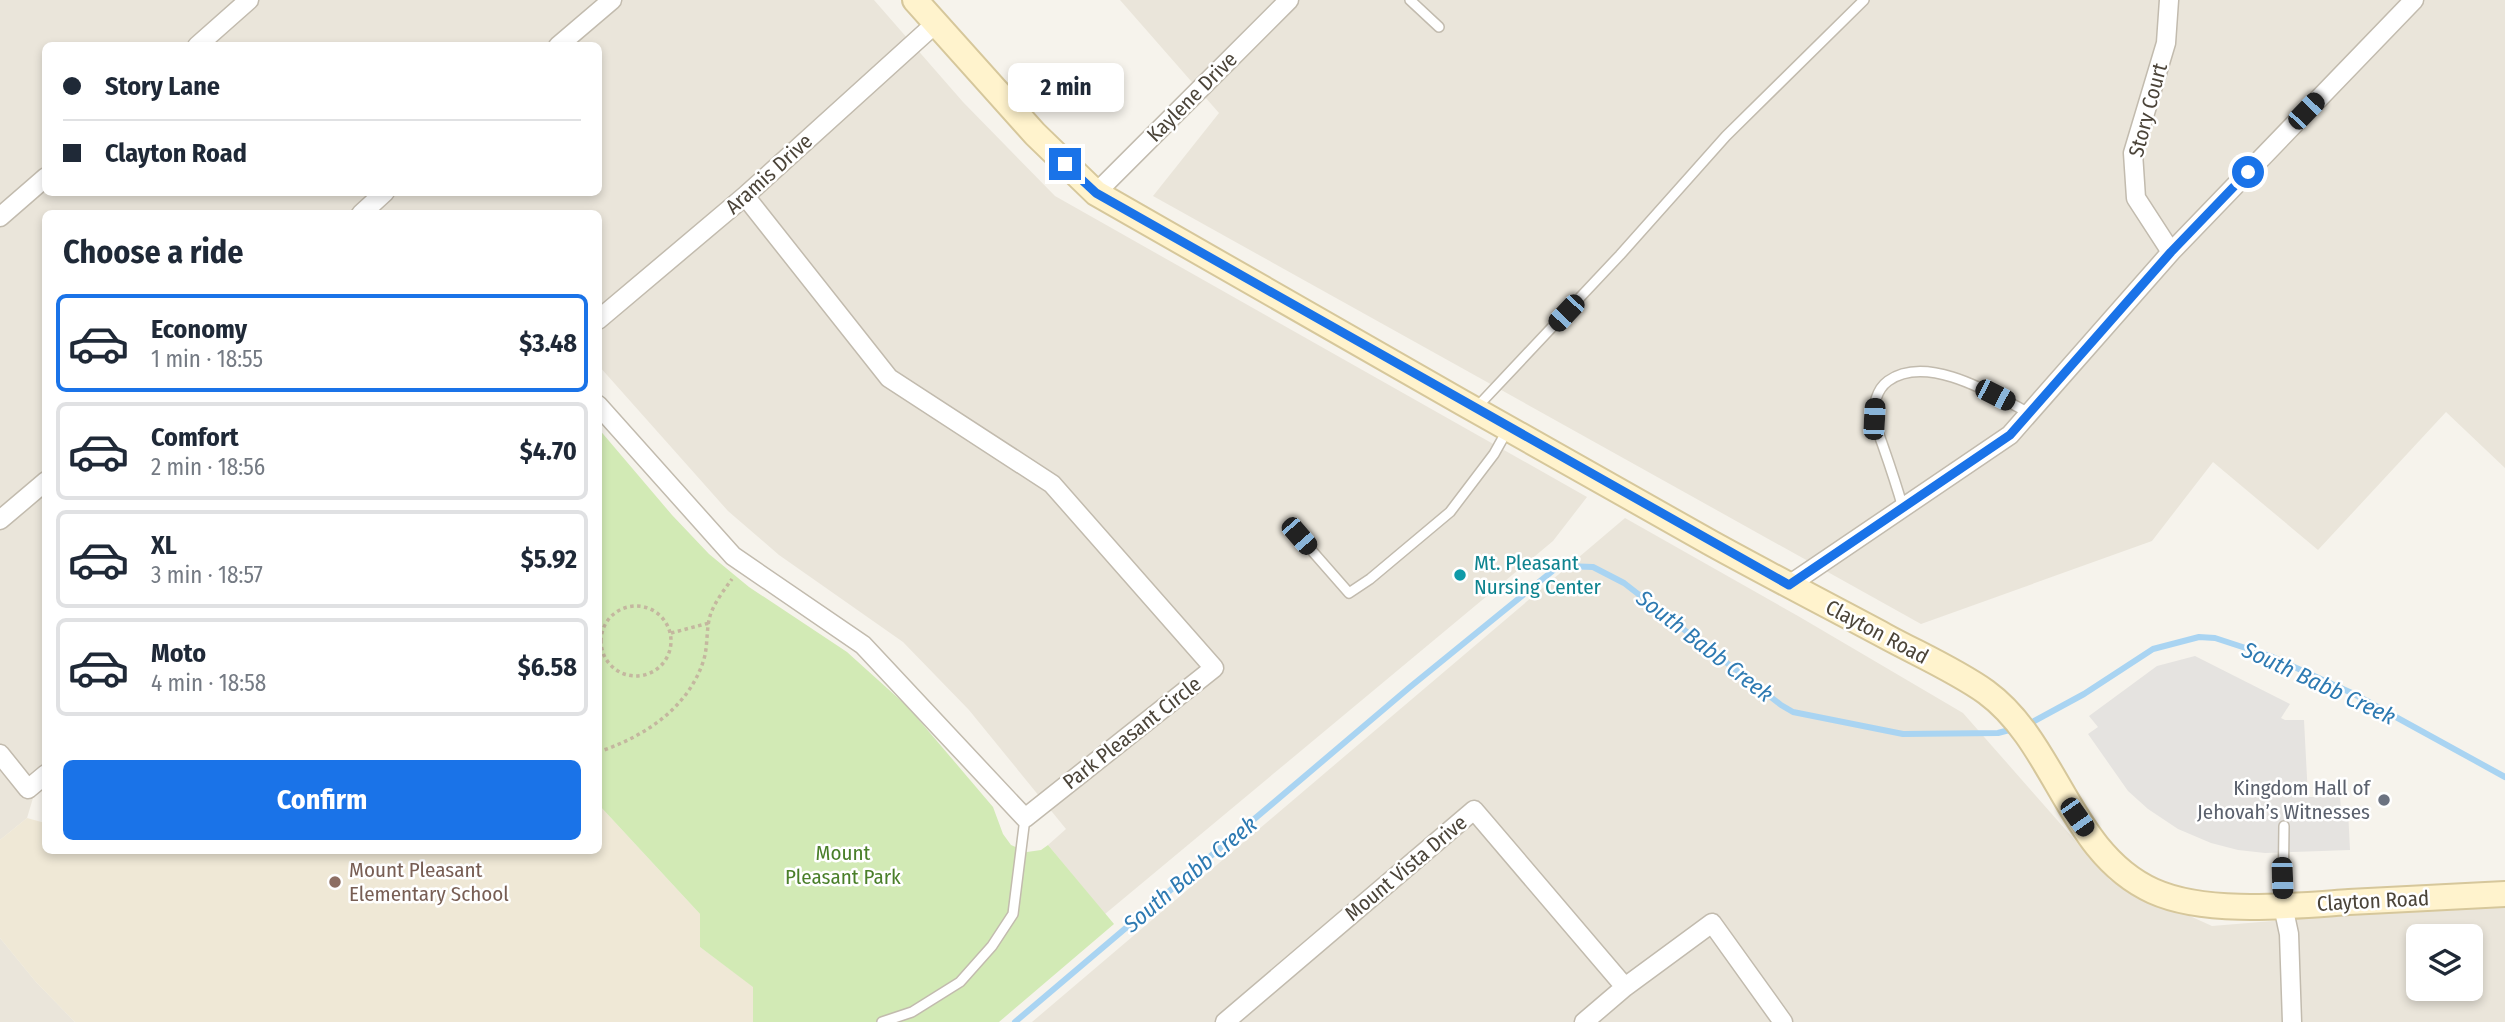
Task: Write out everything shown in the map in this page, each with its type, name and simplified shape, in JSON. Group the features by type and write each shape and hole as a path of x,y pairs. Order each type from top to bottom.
{"street":[{"path":"202,42 249,0"},
{"path":"563,42 612,0"},
{"name":"Clayton Road","path":"915,0 1035,134 1096,193 1475,409 1986,693 2007,711 2027,735 2092,839 2137,882 2155,892 2190,901 2283,906 2505,894"},
{"name":"Kaylene Drive","path":"1096,193 1289,0"},
{"name":"Story Court","path":"2169,0 2166,43 2133,153 2136,198 2171,252"},
{"path":"1789,585 2010,435 2171,252 2414,0"},
{"name":"Aramis Drive","path":"602,317 745,196 935,24"},
{"path":"0,217 42,180"},
{"path":"365,210 380,196"},
{"name":"Park Pleasant Circle","path":"745,196 889,378 1052,484 1214,668 1025,818"},
{"path":"602,409 733,556 863,645 1025,818"},
{"path":"0,520 42,484"},
{"path":"0,754 28,789 42,777"},
{"name":"Mount Vista Drive","path":"1224,1022 1474,810 1625,987"},
{"path":"2283,906 2289,934 2292,1022"},
{"path":"1584,1022 1625,987 1712,923 1783,1022"}],"lane":[{"path":"1410,0 1439,27"},
{"path":"1475,409 1620,255 1726,136 1864,0"},
{"path":"1903,508 1874,419 1875,400 1883,385 1898,374 1916,372 1943,375 1978,386 2029,413"},
{"path":"1299,536 1349,593 1370,579 1450,512 1494,454 1509,428"},
{"path":"882,1022 912,1012 960,982 992,946 1013,914 1025,818"},
{"path":"2283,906 2284,826"}],"path":[{"path":"602,751 625,744 648,730 665,718 682,699 704,659 709,623 715,604 732,579"},
{"path":"602,633 606,622 614,613 636,605 648,607 658,613 667,622 671,633 669,655 654,671 643,675 621,672 612,666 602,648"},
{"path":"671,633 709,623"}],"shaded area":[{"path":"0,0 874,0 963,102 1055,196 1587,497 1553,541 1105,914 1048,845 1066,829 969,710 903,642 779,555 728,511 602,369 602,210 42,210 42,768 27,818 0,840"},
{"path":"1120,0 2505,0 2505,468 2446,412 2318,550 2213,462 2152,541 1921,624 1153,196 1219,113"},
{"path":"1625,518 1963,713 2110,880 2212,926 2417,909 2505,908 2505,1022 1032,1022"},
{"path":"2195,656 2290,704 2281,718 2304,720 2308,797 2340,797 2341,809 2348,810 2350,850 2265,853 2211,843 2178,829 2148,809 2128,791 2088,734 2098,727 2089,716 2157,666"},
{"name":"Mount Pleasant Elementary School","path":"602,808 700,914 700,947 754,987 753,1022 75,1022 36,982 0,938 0,840 27,818 42,822 42,854 602,854"},
{"path":"0,938 36,982 75,1022 0,1022"}],"green space":[{"name":"Mount Pleasant Park","path":"602,433 709,554 749,587 847,652 908,707 993,807 1003,834 1011,845 1027,852 1041,850 1048,845 1114,924 999,1022 753,1022 753,987 700,947 700,914 602,808"}],"waterway":[{"name":"South Babb Creek","path":"1015,1022 1410,687 1555,569 1565,566 1593,567 1624,583 1793,712 1903,734 1998,733 2013,729"},
{"name":"South Babb Creek","path":"2027,725 2084,694 2153,649 2199,637 2215,638 2270,656 2354,694 2505,777"}],"place":[{"name":"Mt. Pleasant Nursing Center","path":"1460,575"},
{"name":"Kingdom Hall of Jehovah’s Witnesses","path":"2384,800"},
{"name":"Mount Pleasant Elementary School","path":"335,882"}],"route":[{"path":"1065,164 1096,193 1789,585 2010,435 2171,252 2248,172"}]}
